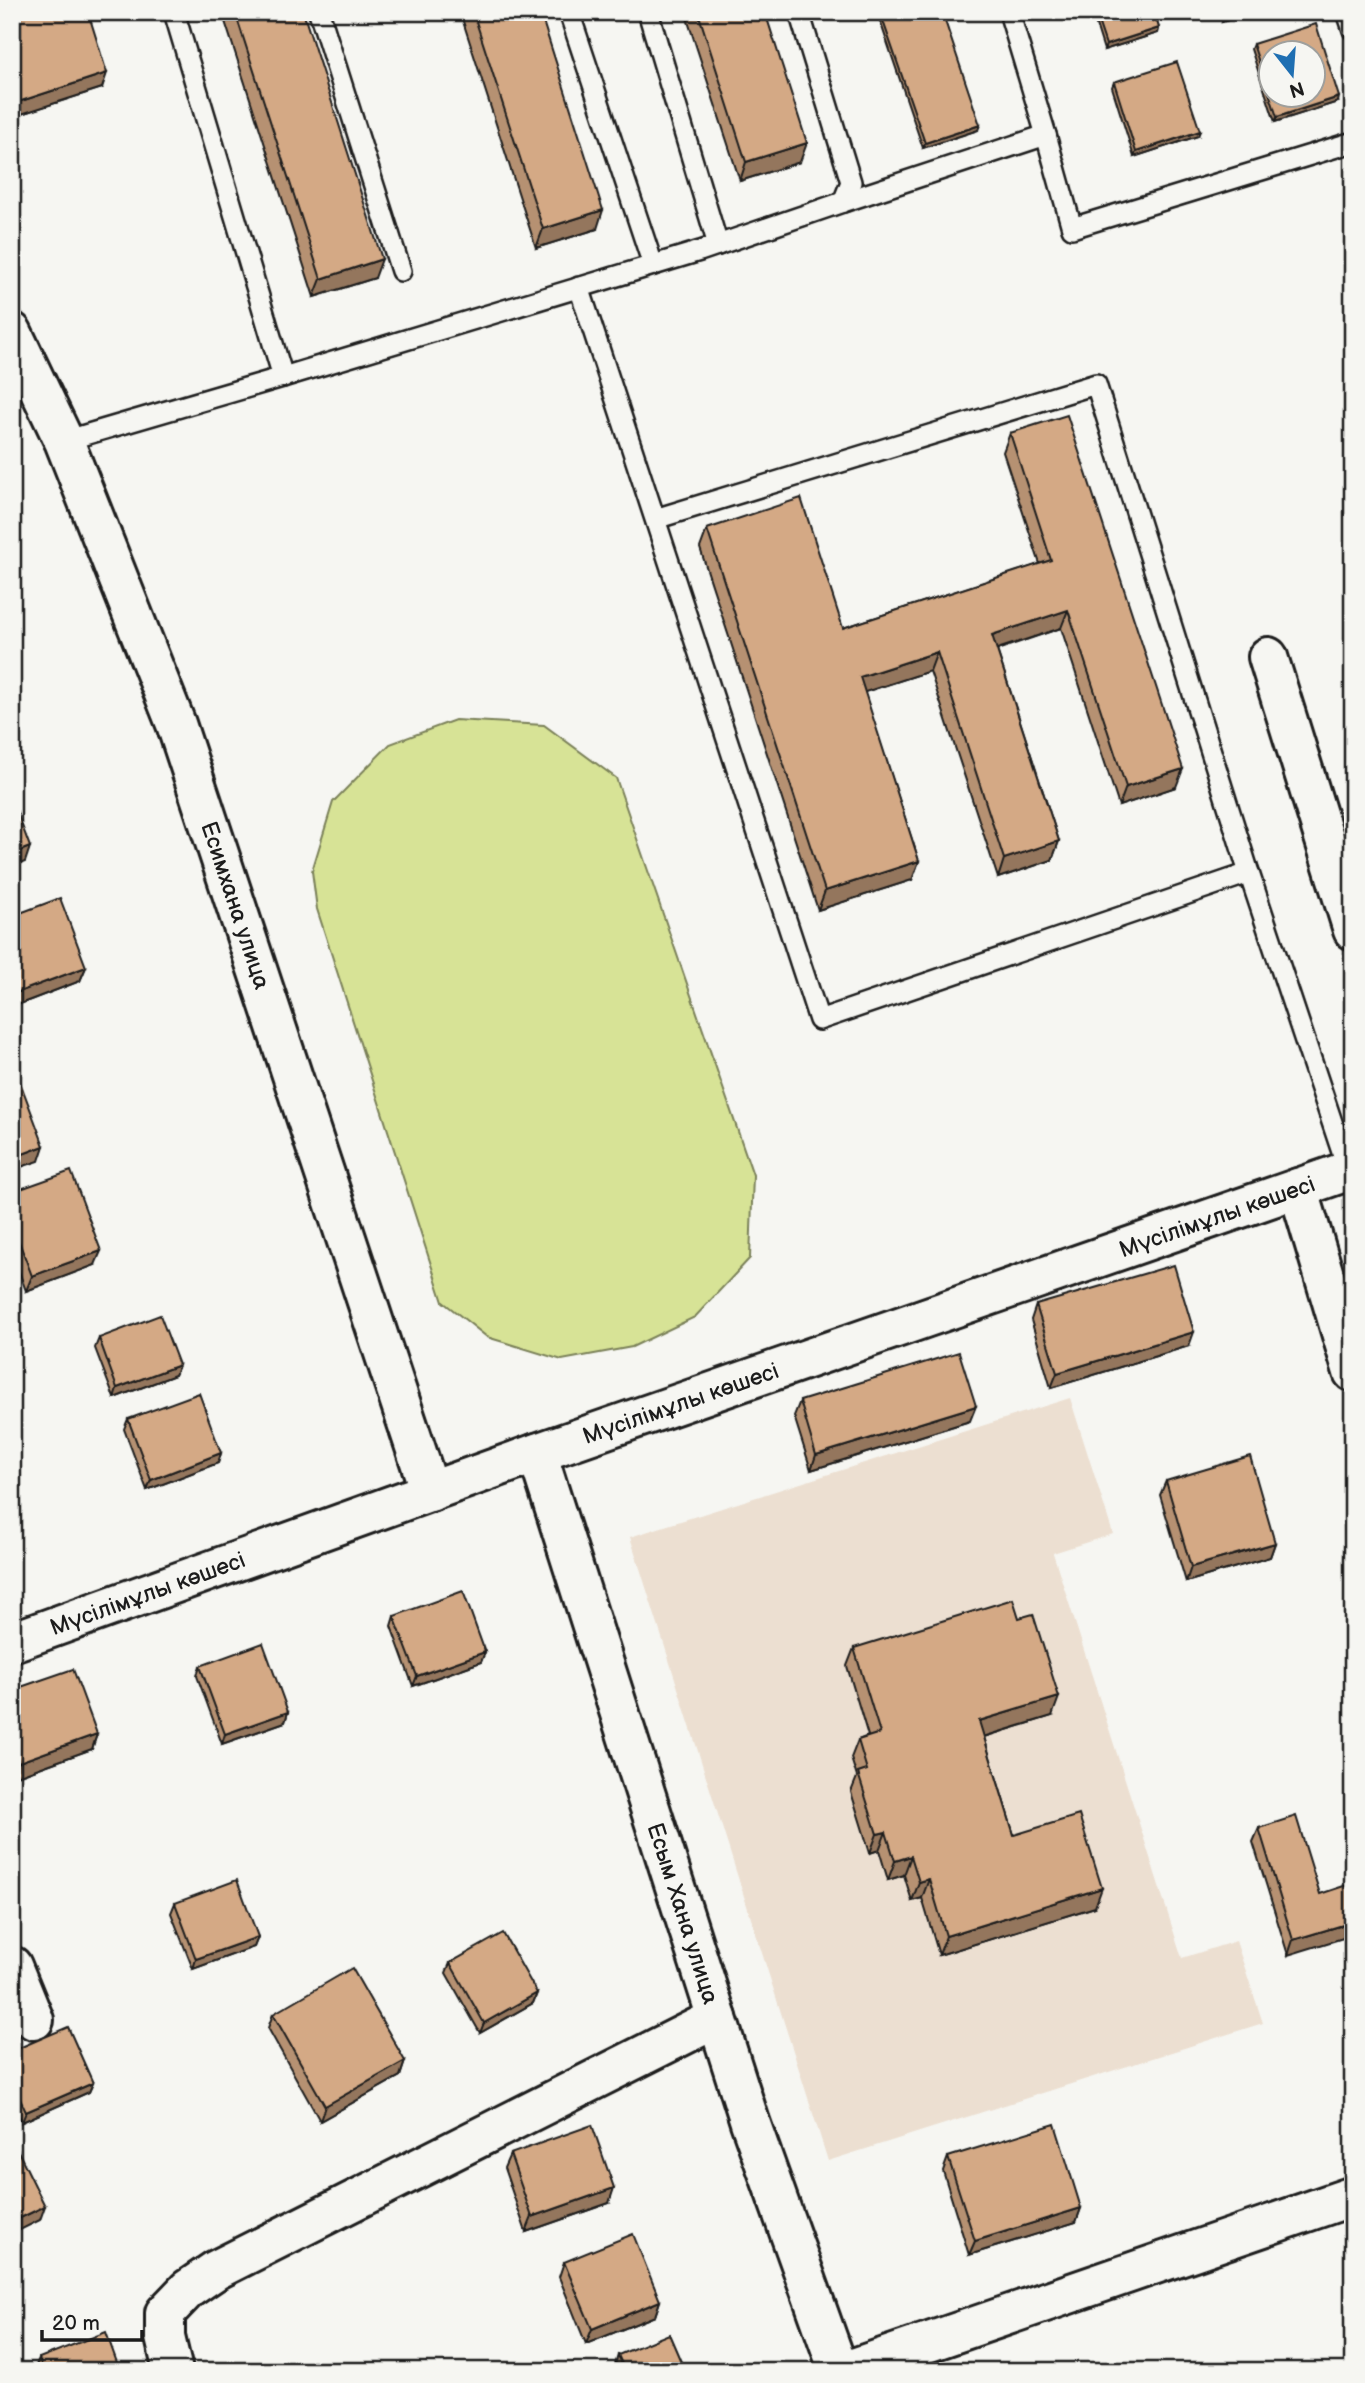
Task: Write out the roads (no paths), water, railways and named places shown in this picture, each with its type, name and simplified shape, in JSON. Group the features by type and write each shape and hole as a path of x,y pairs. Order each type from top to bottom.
{"street":[{"name":"Есимхана улица","path":"12,332 64,441 176,724 430,1492"},
{"path":"1268,657 1353,930"},
{"name":"Мүсілімұлы көшесі","path":"12,1642 537,1454 1351,1170"},
{"path":"1298,1188 1353,1372"},
{"name":"Есым Хана улица","path":"537,1454 750,2122 839,2371"},
{"path":"12,1966 34,2020"},
{"path":"173,2371 165,2337 165,2313 188,2290 216,2270 717,2018"},
{"path":"845,2371 1353,2196"}],"lane":[{"path":"174,12 283,377"},
{"path":"319,12 401,271"},
{"path":"569,12 653,265"},
{"path":"648,12 718,244"},
{"path":"799,12 850,181 842,202"},
{"path":"1009,12 1072,228 1353,142"},
{"path":"1348,12 1353,30"},
{"path":"64,441 653,265 1046,135"},
{"path":"579,287 819,1020 1249,873"},
{"path":"655,519 1096,384 1249,873 1351,1170"}]}
